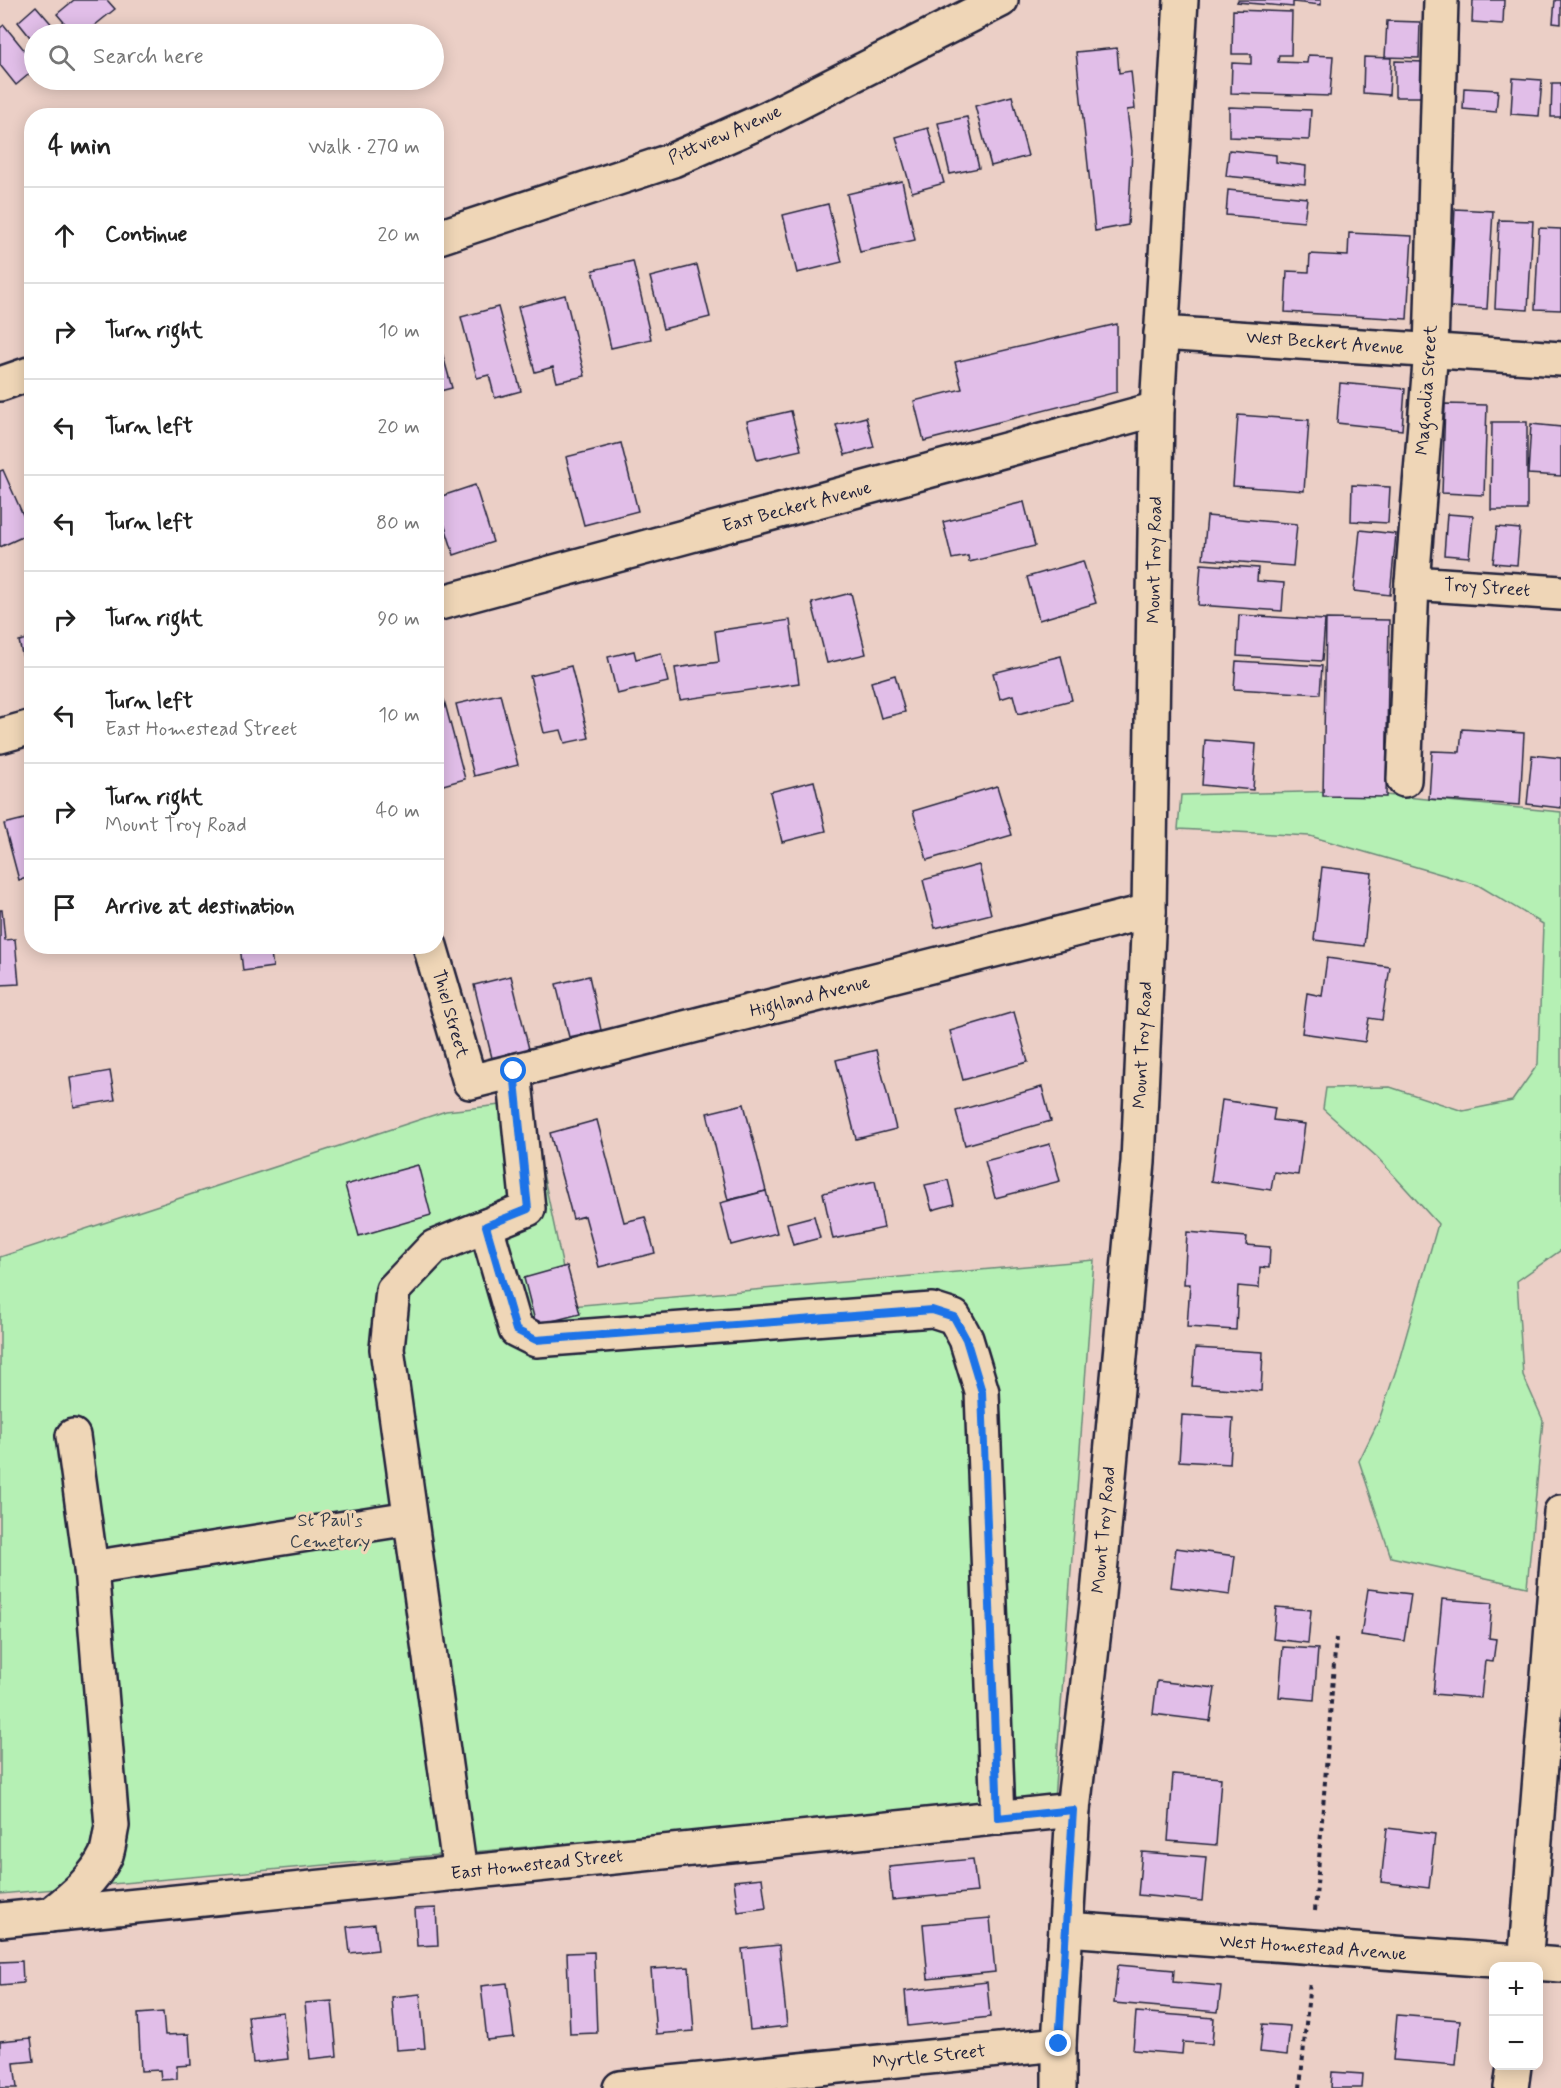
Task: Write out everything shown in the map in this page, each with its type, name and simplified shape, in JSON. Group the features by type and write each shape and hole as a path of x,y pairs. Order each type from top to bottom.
{"street":[{"name":"Pittview Avenue","path":"444,235 673,160 768,118 1001,0"},
{"name":"Mount Troy Road","path":"1059,2088 1059,2044 1073,1810 1096,1605 1138,1162 1149,911 1157,409 1181,0"},
{"name":"Magnolia Street","path":"1404,780 1412,583 1431,350 1441,0"},
{"name":"West Beckert Avenue","path":"1161,333 1561,358"},
{"path":"0,384 24,376"},
{"name":"East Beckert Avenue","path":"444,602 1157,409"},
{"name":"Troy Street","path":"1412,583 1561,593"},
{"path":"0,736 24,729"},
{"name":"Highland Avenue","path":"470,1082 1149,911"},
{"name":"Thiel Street","path":"432,954 470,1082"},
{"path":"460,1873 387,1349 393,1290 434,1247 528,1209 514,1071"},
{"path":"486,1226 516,1330 536,1340 932,1310 954,1317 966,1339 982,1392 998,1818"},
{"path":"50,1915 78,1892 94,1873 106,1853 111,1826 91,1568 73,1436"},
{"path":"1526,1962 1561,1512"},
{"path":"91,1568 410,1518"},
{"name":"East Homestead Street","path":"0,1920 1073,1810"},
{"name":"West Homestead Avenue","path":"1066,1929 1499,1962"},
{"name":"West Homestead Avenue","path":"1543,1964 1561,1965"},
{"name":"Myrtle Street","path":"620,2088 777,2080 1059,2044"},
{"path":"1511,2088 1513,2070"}],"path":[{"path":"1300,2088 1336,1638"}],"green space":[{"path":"1343,791 1561,812 1561,1250 1517,1281 1523,1375 1543,1420 1527,1587 1391,1557 1359,1461 1379,1420 1398,1364 1438,1224 1377,1157 1323,1109 1326,1088 1390,1087 1463,1111 1512,1101 1538,1064 1543,924 1478,885 1310,836 1178,829 1181,795"},
{"name":"St Paul's Cemetery","path":"528,1102 571,1306 1094,1260 1054,1800 0,1894 0,1257 446,1111"}],"building":[{"path":"74,0 107,0 115,9 96,24 66,24 57,14"},
{"path":"1238,0 1321,0 1321,5 1293,2 1293,7 1237,2"},
{"path":"1473,0 1504,0 1503,24 1472,22"},
{"path":"1555,0 1561,0 1561,24 1553,23"},
{"path":"36,6 51,24 24,24 24,30 18,22"},
{"path":"1233,10 1292,12 1291,55 1279,55 1278,62 1307,63 1308,55 1333,56 1330,96 1231,93 1232,63 1251,64 1251,54 1232,54"},
{"path":"1387,21 1420,22 1419,58 1385,57"},
{"path":"4,25 24,50 24,78 16,85 0,65 0,28"},
{"path":"1117,48 1119,73 1131,71 1135,109 1127,110 1132,151 1128,225 1095,231 1076,52"},
{"path":"1364,57 1391,58 1389,95 1363,93"},
{"path":"1395,61 1424,62 1423,97 1395,97"},
{"path":"1513,78 1542,80 1539,116 1511,114"},
{"path":"1552,83 1561,83 1561,117 1551,117"},
{"path":"1464,88 1498,90 1496,112 1463,109"},
{"path":"1012,96 1028,156 991,166 975,106"},
{"path":"1229,107 1311,110 1309,140 1229,137"},
{"path":"967,117 979,168 950,174 938,123"},
{"path":"928,128 944,183 912,192 896,137"},
{"path":"1229,150 1276,155 1276,162 1306,166 1305,184 1226,176"},
{"path":"902,181 915,240 860,252 847,194"},
{"path":"1228,190 1307,198 1304,222 1226,215"},
{"path":"828,204 842,262 797,273 783,215"},
{"path":"1455,209 1493,211 1487,309 1450,307"},
{"path":"1499,220 1533,221 1528,310 1495,308"},
{"path":"1539,228 1561,229 1561,310 1535,309"},
{"path":"1349,233 1412,236 1407,319 1285,312 1287,271 1309,272 1310,254 1348,256"},
{"path":"633,261 651,339 611,348 593,270"},
{"path":"697,265 710,317 663,329 650,277"},
{"path":"565,295 585,376 557,382 553,367 535,372 518,307"},
{"path":"498,307 521,391 495,398 489,375 477,378 461,317"},
{"path":"1117,324 1117,392 924,441 914,401 962,389 955,362"},
{"path":"444,360 452,388 444,390"},
{"path":"1340,383 1405,389 1402,430 1337,423"},
{"path":"1445,404 1487,405 1484,495 1442,493"},
{"path":"791,411 801,450 757,460 747,421"},
{"path":"1238,415 1309,420 1304,491 1233,486"},
{"path":"866,417 874,447 845,455 836,425"},
{"path":"1492,422 1527,422 1527,510 1491,510"},
{"path":"1531,424 1561,427 1561,476 1528,474"},
{"path":"621,443 638,511 584,525 566,457"},
{"path":"3,470 24,517 24,536 0,547 0,471"},
{"path":"475,485 493,542 454,555 444,523 444,495"},
{"path":"1352,485 1390,487 1388,523 1351,521"},
{"path":"1024,502 1035,546 969,562 968,556 952,559 943,522"},
{"path":"1447,514 1473,516 1469,557 1444,555"},
{"path":"1207,516 1297,524 1293,566 1203,559"},
{"path":"1497,527 1520,529 1517,565 1493,563"},
{"path":"1360,530 1396,534 1390,595 1354,591"},
{"path":"1083,561 1096,603 1039,620 1027,577"},
{"path":"1201,564 1258,568 1257,581 1284,583 1282,611 1198,605"},
{"path":"851,593 866,654 827,663 812,603"},
{"path":"1239,615 1325,620 1322,661 1237,656"},
{"path":"1326,619 1389,620 1386,797 1323,796"},
{"path":"790,620 799,683 680,700 675,668 719,662 715,631"},
{"path":"24,640 24,662 19,641"},
{"path":"634,651 636,659 661,653 668,682 617,694 608,657"},
{"path":"1061,656 1072,700 1018,714 1013,695 1000,699 993,673"},
{"path":"1236,661 1322,666 1320,694 1234,689"},
{"path":"571,666 589,738 565,743 561,730 544,733 530,676"},
{"path":"895,675 905,712 881,718 871,682"},
{"path":"500,694 518,765 474,776 456,704"},
{"path":"444,700 465,779 444,785"},
{"path":"1462,729 1524,733 1520,805 1429,799 1432,751 1460,752"},
{"path":"1205,740 1256,744 1253,790 1202,785"},
{"path":"1532,755 1561,758 1561,808 1527,804"},
{"path":"814,781 826,831 782,842 770,792"},
{"path":"997,786 1012,835 927,860 913,811"},
{"path":"24,819 24,879 19,880 4,824"},
{"path":"979,865 991,914 935,928 923,880"},
{"path":"1322,867 1372,873 1364,946 1314,940"},
{"path":"0,910 2,910 5,940 15,939 19,984 0,985"},
{"path":"241,954 271,954 273,967 243,971"},
{"path":"1327,958 1390,967 1382,1020 1369,1018 1365,1042 1302,1033 1307,993 1322,996"},
{"path":"511,976 529,1049 492,1058 474,985"},
{"path":"589,976 601,1030 569,1037 556,984"},
{"path":"1014,1012 1028,1062 963,1080 950,1031"},
{"path":"876,1050 896,1129 856,1139 836,1060"},
{"path":"110,1071 115,1100 74,1107 70,1078"},
{"path":"1042,1087 1051,1121 965,1145 956,1111"},
{"path":"1222,1100 1275,1108 1273,1120 1305,1124 1298,1175 1274,1172 1271,1190 1211,1181"},
{"path":"744,1104 766,1191 728,1200 707,1113"},
{"path":"597,1120 624,1222 645,1217 655,1253 599,1267 585,1216 573,1219 550,1133"},
{"path":"1050,1144 1060,1181 995,1198 985,1161"},
{"path":"418,1165 431,1215 359,1236 345,1185"},
{"path":"948,1180 954,1204 932,1210 925,1185"},
{"path":"875,1181 884,1228 833,1239 823,1193"},
{"path":"766,1191 777,1233 731,1245 720,1203"},
{"path":"814,1216 820,1238 793,1245 787,1223"},
{"path":"1187,1232 1247,1237 1246,1245 1270,1247 1269,1268 1260,1267 1259,1288 1238,1286 1236,1330 1187,1327 1190,1284 1184,1284"},
{"path":"567,1266 580,1314 536,1325 524,1278"},
{"path":"1195,1348 1263,1352 1261,1391 1192,1386"},
{"path":"1182,1415 1233,1418 1230,1464 1179,1461"},
{"path":"1176,1548 1235,1556 1230,1595 1171,1587"},
{"path":"1368,1589 1411,1594 1404,1641 1361,1635"},
{"path":"1442,1599 1492,1603 1489,1638 1496,1639 1493,1662 1485,1661 1481,1698 1433,1694"},
{"path":"1276,1607 1311,1610 1308,1643 1273,1639"},
{"path":"1283,1647 1318,1649 1314,1700 1279,1697"},
{"path":"1157,1681 1215,1688 1210,1721 1153,1714"},
{"path":"1173,1774 1221,1778 1216,1845 1168,1841"},
{"path":"1387,1828 1435,1834 1429,1888 1381,1882"},
{"path":"1142,1852 1206,1857 1202,1901 1138,1895"},
{"path":"973,1859 977,1892 892,1900 889,1867"},
{"path":"762,1878 766,1908 738,1912 734,1881"},
{"path":"436,1908 438,1945 417,1946 415,1909"},
{"path":"990,1918 995,1972 928,1979 923,1924"},
{"path":"375,1924 378,1950 350,1953 347,1927"},
{"path":"779,1945 787,2026 750,2030 742,1949"},
{"path":"594,1952 597,2033 570,2034 567,1953"},
{"path":"22,1961 23,1983 0,1985 0,1962"},
{"path":"1118,1965 1174,1970 1173,1982 1221,1986 1218,2012 1114,2003"},
{"path":"689,1967 694,2031 656,2034 651,1969"},
{"path":"987,1982 990,2017 908,2026 905,1991"},
{"path":"507,1983 514,2037 487,2040 481,1986"},
{"path":"420,1994 425,2048 396,2050 392,1997"},
{"path":"332,2001 337,2056 310,2059 305,2003"},
{"path":"163,2012 165,2035 189,2034 191,2065 177,2066 177,2079 161,2080 160,2070 141,2071 138,2014"},
{"path":"283,2012 288,2059 253,2063 248,2016"},
{"path":"1136,2012 1214,2018 1212,2044 1183,2042 1182,2054 1133,2050"},
{"path":"1397,2015 1460,2020 1456,2065 1393,2060"},
{"path":"1263,2024 1290,2026 1287,2055 1260,2052"},
{"path":"31,2038 34,2061 14,2063 17,2088 0,2088 0,2041"},
{"path":"1332,2072 1363,2074 1362,2088 1331,2088"}],"route":[{"path":"514,1071 528,1209 486,1226 516,1330 536,1340 932,1310 954,1317 966,1339 982,1392 998,1818 1073,1810 1059,2044"}]}
